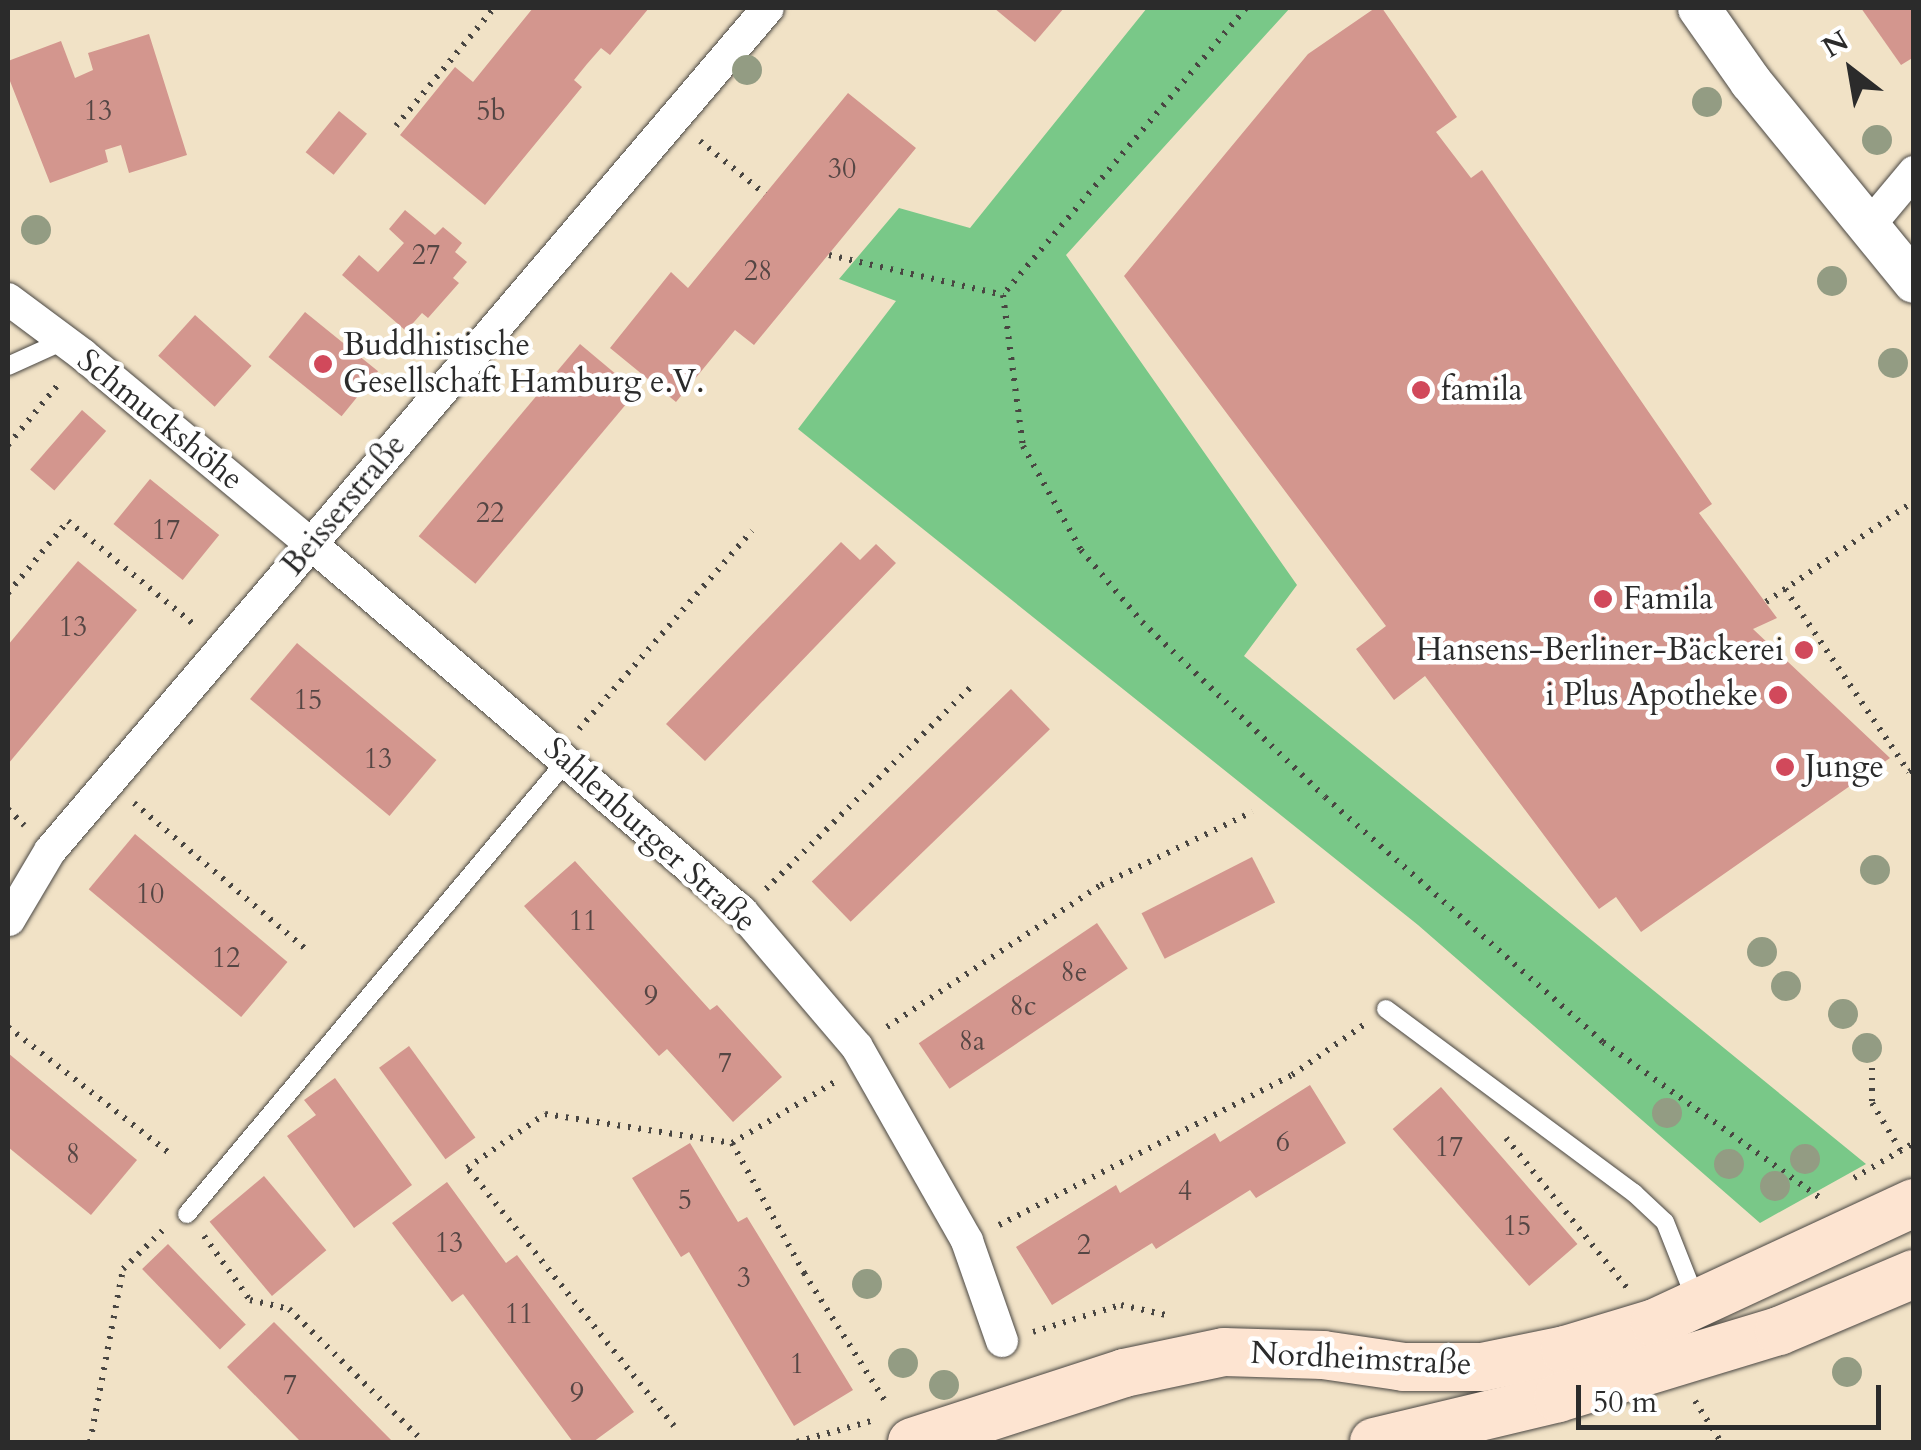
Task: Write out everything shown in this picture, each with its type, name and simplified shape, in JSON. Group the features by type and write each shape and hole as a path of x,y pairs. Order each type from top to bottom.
{"main road":[{"name":"Nordheimstraße","path":"900,1424 1224,1352 1322,1355 1404,1367 1482,1367 1583,1345 1655,1323 1912,1206"},
{"name":"Nordheimstraße","path":"1374,1442 1558,1398 1727,1347 1796,1324 1914,1274"}],"street":[{"name":"Beisserstraße","path":"9,920 50,851 768,8"},
{"path":"1699,8 1750,82 1914,282"},
{"path":"1868,227 1914,172"},
{"name":"Schmuckshöhe","path":"8,299 310,544"},
{"name":"Sahlenburger Straße","path":"310,544 742,912 861,1055 967,1241 1002,1341"}],"lane":[{"path":"8,366 73,348"},
{"path":"188,1214 563,756"},
{"path":"1386,1010 1654,1212 1678,1246 1697,1303"}],"path":[{"path":"396,126 494,8"},
{"path":"1246,8 1002,295 1023,446 1081,550 1142,622 1325,798 1603,1042 1820,1198 1833,1191"},
{"path":"673,119 764,194"},
{"path":"829,254 1002,295"},
{"path":"8,445 73,348"},
{"path":"1766,602 1914,501"},
{"path":"8,592 68,521 223,648"},
{"path":"563,756 752,531"},
{"path":"1785,589 1909,772 1914,769"},
{"path":"742,912 972,686"},
{"path":"108,782 308,951"},
{"path":"674,1426 467,1168 545,1114 732,1143 1101,885 1252,812"},
{"path":"967,1241 1292,1076 1386,1010"},
{"path":"8,1027 172,1155"},
{"path":"1872,1056 1872,1103 1901,1151"},
{"path":"1504,1136 1629,1290"},
{"path":"732,1143 804,1273 900,1424"},
{"path":"1845,1184 1914,1143"},
{"path":"90,1442 122,1269 159,1232 188,1214 250,1300 289,1309 424,1442"},
{"path":"1693,1396 1721,1442"}],"green space":[{"path":"1147,8 1290,8 1066,255 1297,585 1244,656 1866,1164 1760,1223 1418,925 798,429 896,301 839,279 899,208 970,228"}],"building":[{"path":"533,8 649,8 610,55 601,48 587,64 574,80 582,87 485,205 400,135 455,67 473,82"},
{"path":"994,8 1064,8 1035,42"},
{"name":"famila","path":"1375,8 1382,8 1457,117 1436,132 1471,178 1482,170 1712,504 1699,513 1777,618 1753,629 1890,758 1641,932 1616,897 1599,909 1425,676 1394,700 1356,649 1386,626 1124,276 1308,54"},
{"path":"1861,8 1914,8 1914,57 1901,65"},
{"path":"149,34 187,155 129,173 121,145 105,150 108,162 50,183 8,76 8,61 61,41 75,78 93,70 88,53"},
{"path":"848,93 916,148 754,345 735,330 676,402 610,348 671,272 688,288"},
{"path":"339,111 367,134 334,175 306,152"},
{"path":"405,210 435,235 443,227 462,243 455,252 467,262 453,278 459,283 428,318 422,313 406,331 342,275 359,255 378,272 404,243 389,229"},
{"name":"Buddhistische Gesellschaft Hamburg e.V.","path":"305,312 378,371 342,416 268,357"},
{"path":"195,315 251,366 215,407 158,356"},
{"path":"580,344 637,392 475,584 419,536"},
{"path":"82,410 106,431 54,491 30,470"},
{"path":"150,479 219,535 183,580 113,524"},
{"path":"841,542 860,560 876,544 896,563 705,761 666,724"},
{"path":"78,561 137,610 8,764 8,645"},
{"path":"297,643 436,760 389,816 250,699"},
{"path":"1011,689 1050,729 851,922 812,881"},
{"path":"135,834 287,962 241,1017 89,889"},
{"path":"1252,857 1275,902 1165,959 1142,913"},
{"path":"575,861 710,1010 717,1005 782,1077 733,1122 667,1049 659,1056 524,906"},
{"path":"1097,923 1128,969 950,1089 919,1043"},
{"path":"409,1046 475,1137 445,1159 379,1068"},
{"path":"8,1053 137,1160 91,1215 8,1147"},
{"path":"335,1078 412,1185 354,1228 287,1136 316,1115 304,1100"},
{"path":"1310,1085 1346,1143 1256,1198 1250,1190 1156,1249 1152,1243 1052,1305 1016,1247 1116,1185 1120,1193 1215,1133 1220,1142"},
{"path":"1441,1087 1577,1244 1529,1286 1393,1129"},
{"path":"690,1143 738,1222 747,1217 853,1390 794,1426 689,1252 681,1257 632,1178"},
{"path":"264,1176 326,1250 272,1296 210,1222"},
{"path":"447,1182 506,1263 517,1255 634,1412 593,1442 573,1442 463,1294 452,1302 392,1223"},
{"path":"168,1244 246,1325 220,1350 142,1269"},
{"path":"274,1322 393,1442 301,1442 227,1367"}],"place":[{"name":"Buddhistische Gesellschaft Hamburg e.V.","path":"323,364"},
{"name":"famila","path":"1421,390"},
{"name":"Famila","path":"1603,599"},
{"name":"Hansens-Berliner-Bäckerei","path":"1804,650"},
{"name":"i Plus Apotheke","path":"1778,695"},
{"name":"Junge","path":"1785,767"}]}
